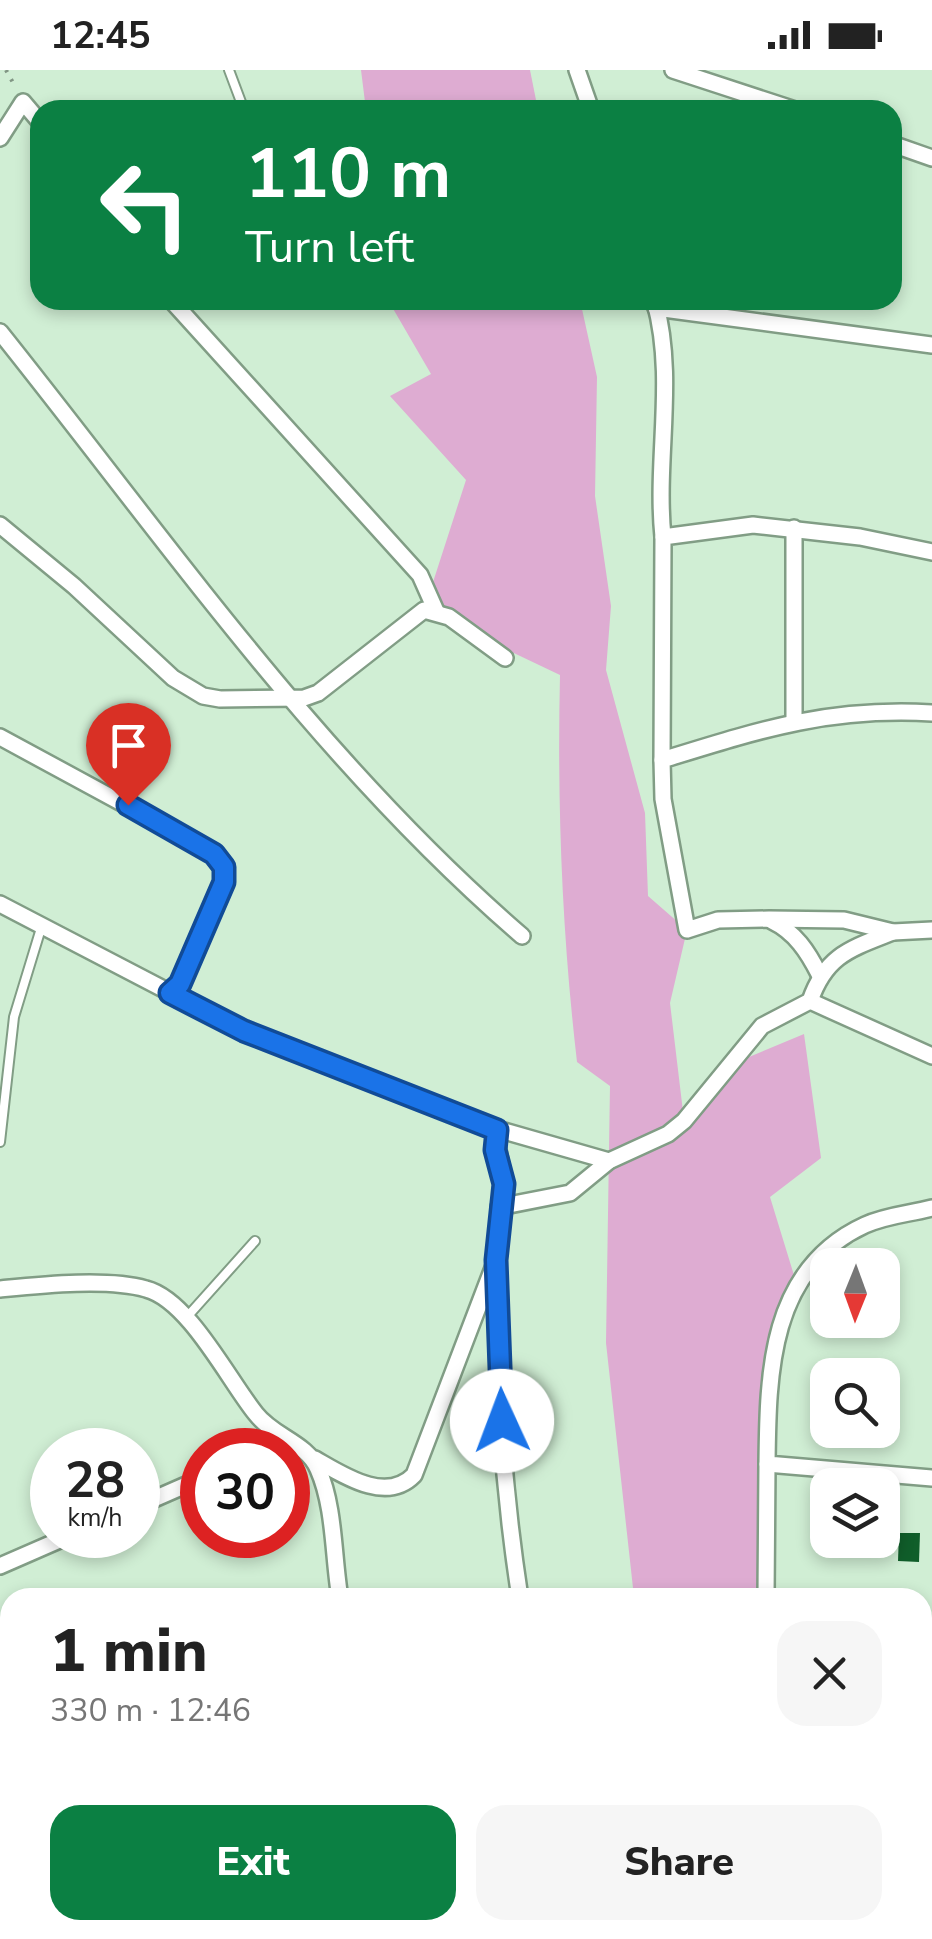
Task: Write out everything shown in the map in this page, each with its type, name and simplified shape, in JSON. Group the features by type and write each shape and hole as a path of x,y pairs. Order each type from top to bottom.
{"street":[{"path":"577,70 587,100"},
{"path":"673,70 764,100"},
{"path":"0,138 23,102 30,110"},
{"path":"902,148 932,158"},
{"path":"181,310 420,574 436,610 505,658"},
{"path":"656,310 665,380 658,474 662,537 663,799 687,930 718,920 769,919 844,920 893,932 932,930"},
{"path":"696,310 932,345"},
{"path":"0,332 287,698 388,811 522,936"},
{"path":"0,525 189,689 220,699 287,698 318,693 407,621 424,610 436,610"},
{"path":"662,537 734,526 794,528 860,536 932,552"},
{"path":"794,528 794,721"},
{"path":"662,760 794,721 883,710 932,713"},
{"path":"0,736 214,854 224,867 224,882 180,984 170,993"},
{"path":"0,904 244,1031 497,1130 610,1161"},
{"path":"769,919 784,927 808,951 819,974"},
{"path":"499,1207 570,1192 610,1161 668,1134 684,1121 762,1026 810,1000 819,974 830,961 893,932"},
{"path":"810,1000 932,1056"},
{"path":"497,1130 495,1150 504,1184 496,1260 508,1520 518,1588"},
{"path":"766,1588 768,1386 774,1345 797,1285 808,1268 846,1235 889,1216 932,1208"},
{"path":"310,1456 381,1488 405,1484 414,1476 496,1260"},
{"path":"0,1290 100,1286 148,1289 186,1318 268,1428"},
{"path":"313,1458 325,1496 339,1588"},
{"path":"767,1464 932,1478"},
{"path":"0,1566 30,1553"}],"lane":[{"path":"229,70 240,100"},
{"path":"0,1142 14,1018 42,925"},
{"path":"186,1318 255,1241"}],"path":[{"path":"6,70 23,102"}],"shaded area":[{"path":"361,70 530,70 536,100 365,100"},
{"path":"394,310 582,310 597,377 595,496 611,606 606,670 645,813 648,896 687,930 670,1003 684,1120 725,1067 804,1034 821,1158 770,1197 797,1285 773,1345 766,1588 633,1588 606,1343 610,1086 577,1062 562,868 560,675 424,610 466,480 390,396 431,374"}],"building":[{"path":"900,1533 920,1533 919,1562 898,1561"}],"route":[{"path":"128,805 214,854 224,867 224,882 180,984 170,993 208,1016 497,1130 495,1150 504,1184 496,1260 502,1421"}]}
